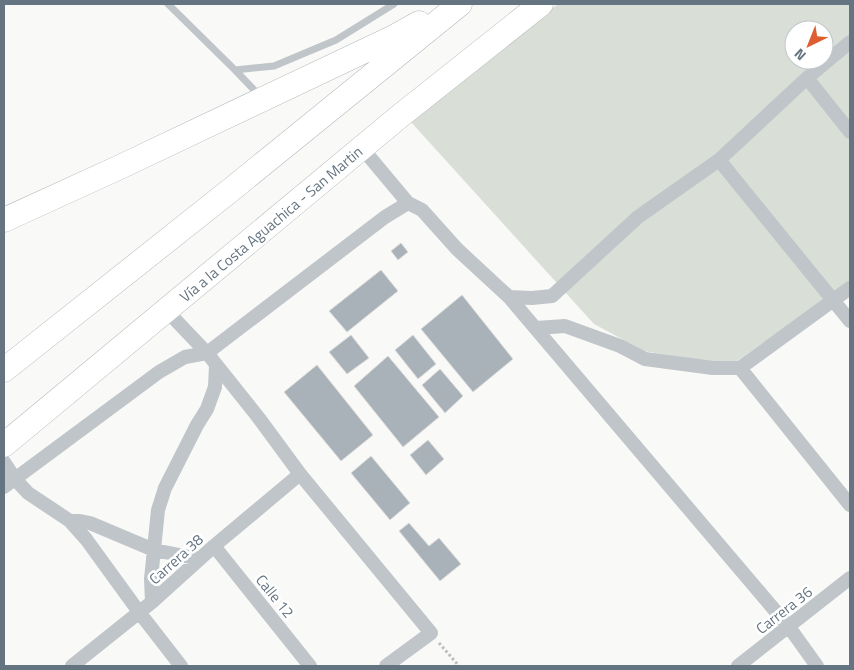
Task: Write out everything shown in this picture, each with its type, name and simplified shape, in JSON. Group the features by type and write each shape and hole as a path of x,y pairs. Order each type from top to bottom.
{"highway":[{"path":"4,220 120,168 396,36 454,4"},
{"path":"4,370 232,189 460,4"},
{"name":"Vía a la Costa Aguachica - San Martin","path":"4,445 362,148 541,4"}],"street":[{"path":"509,297 532,298 552,296 638,217 719,160 807,78 850,42"},
{"path":"807,78 850,132"},
{"path":"362,148 408,204 422,210 457,249 509,297 789,627 817,666"},
{"path":"719,160 850,321"},
{"path":"9,483 159,372 185,357 207,353 385,217 408,204"},
{"path":"536,328 565,326 620,346 645,359 713,368 740,368 850,288"},
{"path":"167,311 207,353 300,474 431,633 386,666"},
{"path":"152,602 151,579 158,510 162,496 197,425 207,410 215,387 216,365"},
{"path":"740,368 850,505"},
{"path":"4,462 9,483 28,493 70,521 86,539 181,666"},
{"name":"Carrera 38","path":"72,666 152,602 214,546 300,474"},
{"path":"70,521 80,520 90,523 154,550 200,559"},
{"name":"Calle 12","path":"214,546 310,666"},
{"name":"Carrera 36","path":"738,666 850,578"}],"lane":[{"path":"168,4 263,99"},
{"path":"234,70 274,66 336,40 394,4"}],"path":[{"path":"431,633 459,666"}],"shaded area":[{"path":"558,4 850,4 850,281 737,361 708,362 644,351 594,324 411,122"}],"building":[{"path":"401,243 408,252 398,260 391,251"},
{"path":"381,270 398,291 347,332 329,311"},
{"path":"462,295 513,359 473,392 421,329"},
{"path":"351,335 369,358 347,374 329,352"},
{"path":"413,335 436,364 418,379 395,350"},
{"path":"388,356 439,417 403,447 354,386"},
{"path":"317,365 373,435 341,461 284,392"},
{"path":"440,369 463,396 445,413 422,385"},
{"path":"428,440 444,459 426,475 410,455"},
{"path":"371,456 410,503 390,520 351,473"},
{"path":"409,523 429,546 439,538 461,564 440,581 399,531"}]}
